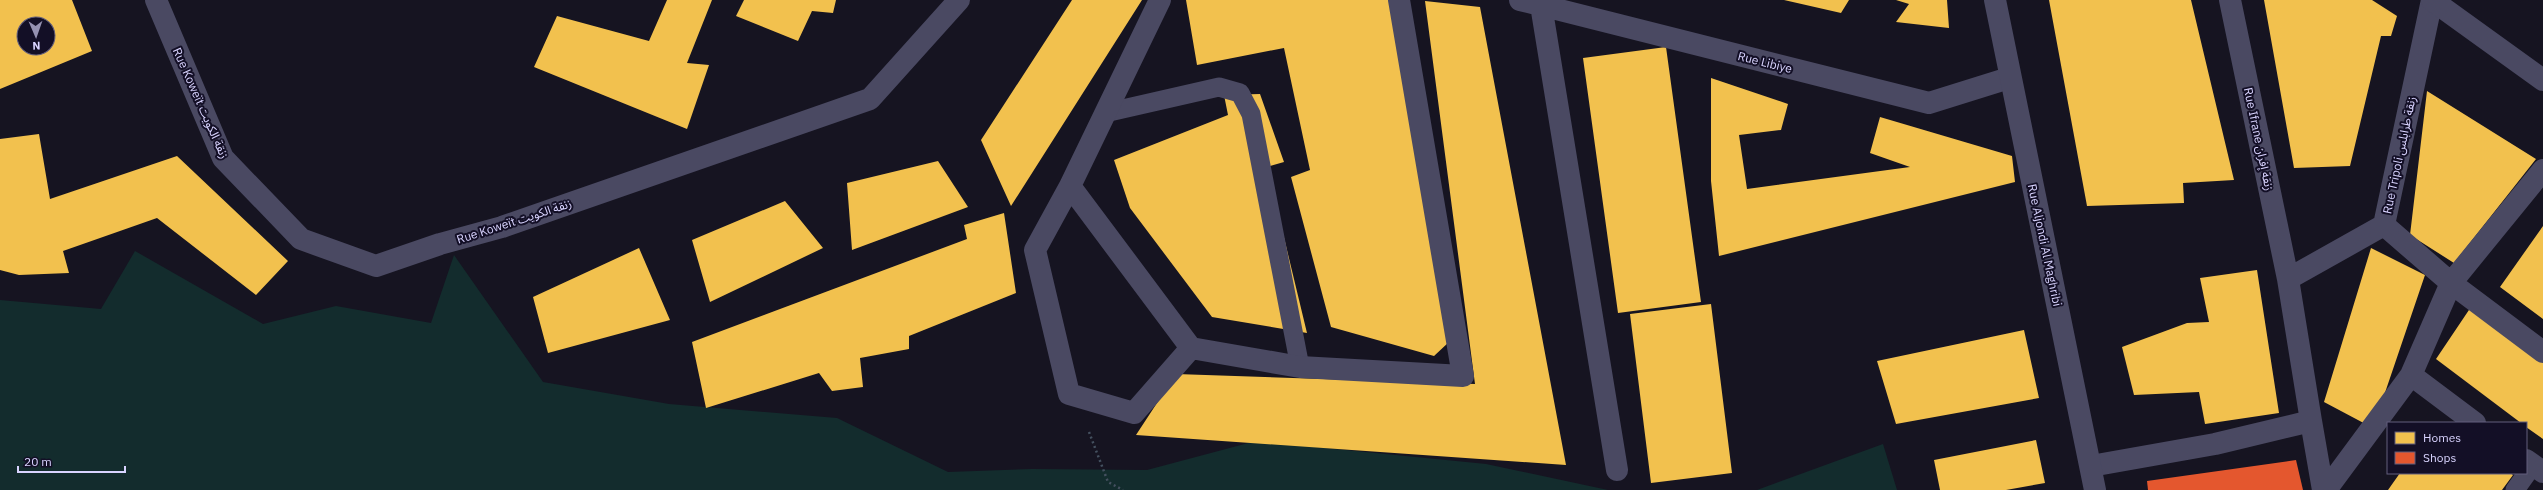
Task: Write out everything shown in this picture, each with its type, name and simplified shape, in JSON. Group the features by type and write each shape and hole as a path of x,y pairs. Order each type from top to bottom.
{"street":[{"name":"Rue Koweït زنقة الكويت","path":"156,0 223,158 301,239 376,266 440,244 502,227 870,99 959,0"},
{"path":"1160,0 1070,186 1036,250 1069,394 1134,413 1191,348"},
{"path":"1070,186 1191,348 1300,367 1463,376 1399,0"},
{"name":"Rue Libiye","path":"1520,0 1929,103 2009,78"},
{"name":"Rue Aljondi Al Maghribi","path":"1995,0 2009,78 2095,490"},
{"name":"Rue Ifrane زنقة إفران","path":"2230,0 2288,279 2311,421 2324,490"},
{"path":"2432,0 2543,80"},
{"name":"Rue Tripoli زنقة طرابلس","path":"2288,279 2384,225 2432,0"},
{"path":"1541,5 1617,470"},
{"path":"2324,490 2411,375 2451,283 2543,170"},
{"path":"2384,225 2451,283 2543,352"},
{"path":"2411,375 2475,422"},
{"path":"2091,466 2215,444 2311,421"}],"lane":[{"path":"1105,113 1219,87 1240,92 1250,114 1300,367"},
{"path":"2515,490 2534,466"}],"path":[{"path":"1069,394 1089,430 1108,482 1123,490"}],"green space":[{"path":"135,251 263,324 336,306 431,323 454,255 543,382 669,404 837,418 948,472 1032,469 1147,470 1256,441 1486,464 1608,490 0,490 0,300 101,309"},
{"path":"1883,444 1897,490 1757,490"}],"building: Homes":[{"path":"0,0 72,0 92,51 0,89"},
{"path":"667,0 712,0 687,63 709,65 687,129 534,67 557,16 649,41"},
{"path":"744,0 836,0 833,13 812,11 798,41 736,16"},
{"path":"1072,0 1142,0 1011,206 981,140"},
{"path":"1186,0 1389,0 1449,342 1434,356 1331,327 1291,177 1310,170 1284,48 1197,65"},
{"path":"1784,0 1849,0 1841,13"},
{"path":"1896,0 1947,0 1949,28 1896,22 1909,4"},
{"path":"2049,0 2191,0 2234,180 2183,183 2184,203 2087,206"},
{"path":"2264,0 2372,0 2397,16 2391,36 2381,36 2350,166 2294,168"},
{"path":"1425,1 1480,7 1566,465 1136,435 1176,374 1475,384"},
{"path":"1666,47 1701,302 1618,313 1583,58"},
{"path":"1711,78 1788,104 1781,130 1739,135 1747,189 1910,167 1870,153 1880,117 2012,156 2015,182 1719,256 1711,181"},
{"path":"2427,91 2536,159 2454,263 2410,235"},
{"path":"1260,94 1284,162 1267,167 1307,333 1212,317 1130,208 1114,160 1228,115 1224,95"},
{"path":"39,134 50,199 177,156 288,261 256,295 157,218 63,251 69,273 19,275 0,270 0,139"},
{"path":"938,161 968,207 852,250 847,183"},
{"path":"785,201 823,248 710,302 692,240"},
{"path":"1004,213 1016,293 909,336 909,349 860,358 863,387 832,391 819,373 706,408 692,342 967,239 964,225"},
{"path":"2543,226 2543,319 2500,287"},
{"path":"639,248 670,320 548,353 533,297"},
{"path":"2371,248 2425,275 2373,428 2324,402"},
{"path":"2257,270 2279,413 2205,424 2199,392 2134,395 2122,347 2187,323 2209,322 2200,278"},
{"path":"2475,301 2543,352 2543,439 2527,428 2527,422 2520,422 2436,359"},
{"path":"1711,304 1732,473 1651,483 1630,314"},
{"path":"2024,330 2039,398 1896,424 1877,361"},
{"path":"2036,440 2045,483 2006,490 1940,490 1934,460"},
{"path":"2399,474 2513,475 2502,490 2388,490"}],"building: Shops":[{"path":"2296,460 2303,490 2148,490 2147,481"}]}
